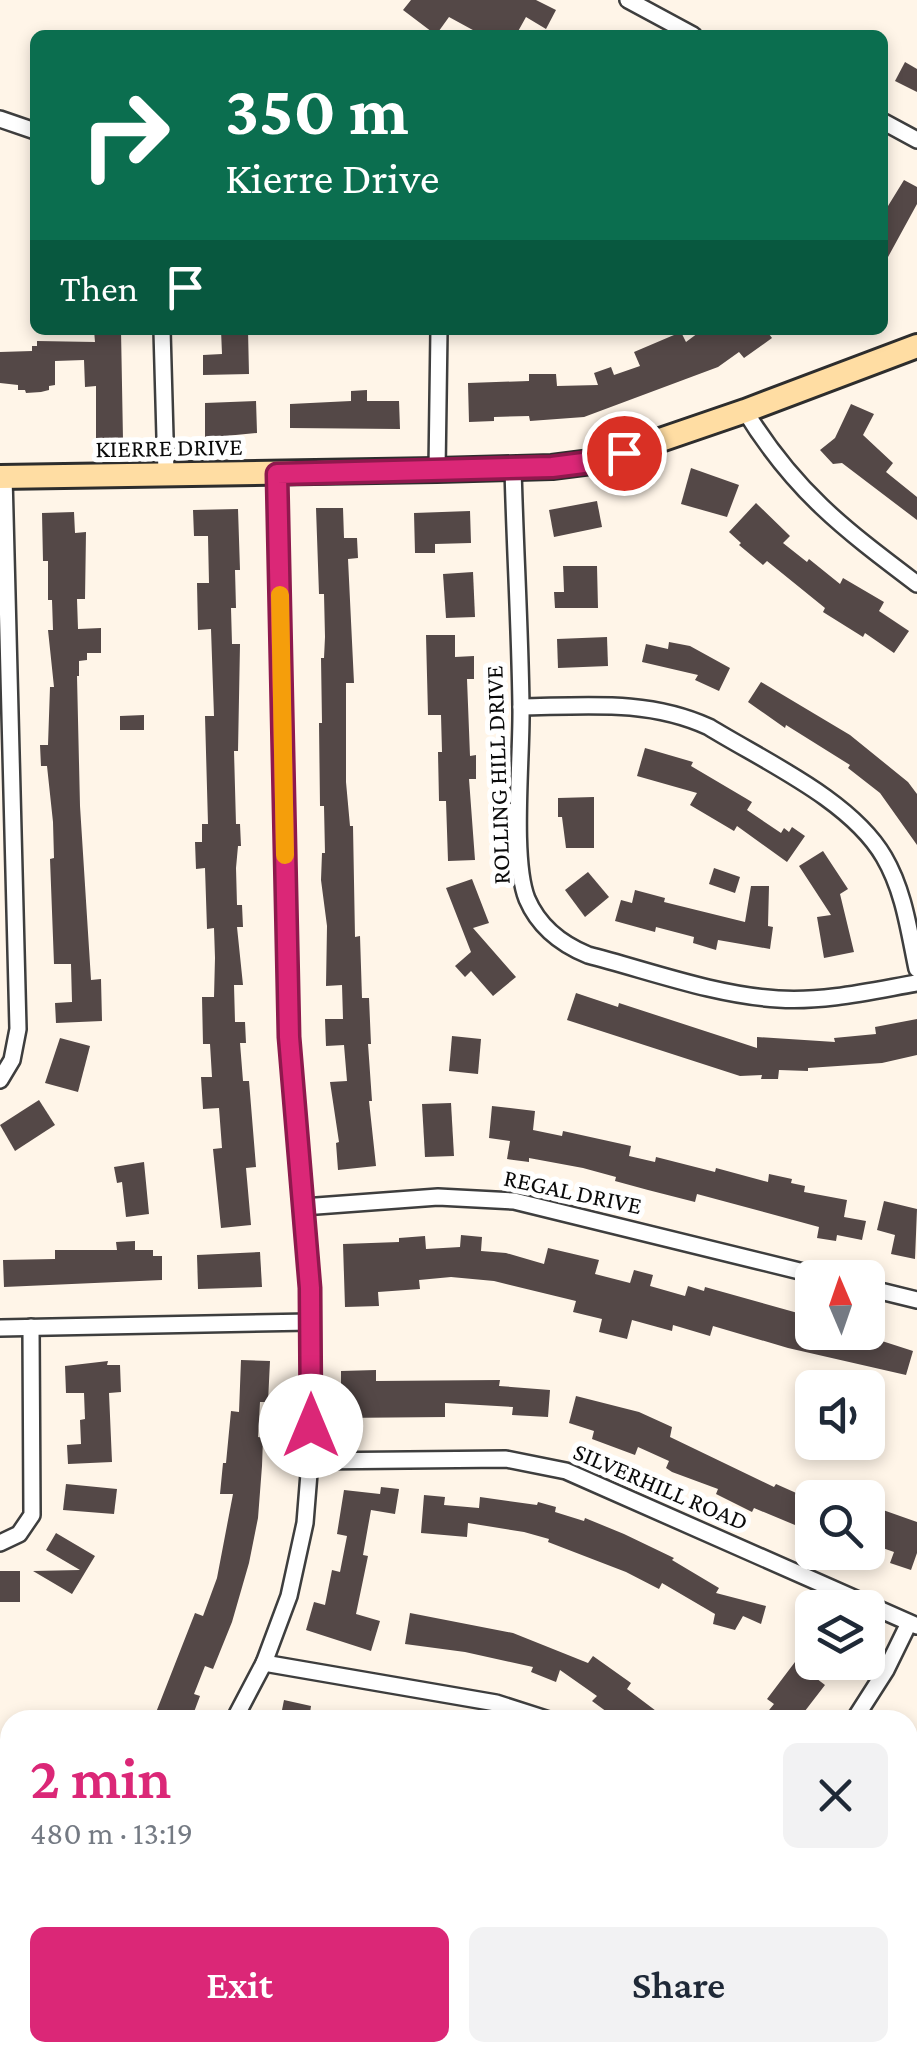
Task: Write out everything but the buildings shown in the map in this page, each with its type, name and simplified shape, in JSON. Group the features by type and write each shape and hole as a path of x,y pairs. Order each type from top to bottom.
{"street":[{"path":"628,0 684,30"},
{"path":"0,119 30,129"},
{"path":"888,125 917,140"},
{"path":"162,335 166,474"},
{"path":"437,470 439,335"},
{"name":"KIERRE DRIVE","path":"2,476 437,470 599,461 744,412 917,346"},
{"path":"744,412 800,488 835,522 917,584"},
{"name":"ROLLING HILL DRIVE","path":"513,468 521,707 520,861 526,895 538,918 570,947 588,955 751,996 822,999 917,983"},
{"path":"239,1710 264,1663 297,1570 306,1522 310,1461 312,1322 289,1037 277,474"},
{"path":"0,1080 12,1060 18,1030 2,476"},
{"path":"521,707 642,706 686,716 843,811 864,830 884,858 899,890 917,969"},
{"name":"REGAL DRIVE","path":"303,1207 438,1198 514,1201 795,1270"},
{"path":"885,1292 917,1300"},
{"path":"0,1328 312,1322"},
{"path":"0,1543 19,1534 32,1514 31,1328"},
{"name":"SILVERHILL ROAD","path":"310,1461 506,1460 566,1471 913,1624"},
{"path":"860,1710 913,1624"},
{"path":"264,1663 518,1710"}],"slow traffic":[{"path":"280,595 285,855"}],"route":[{"path":"311,1426 312,1322 289,1037 277,474 552,467 599,461 624,453"}]}
